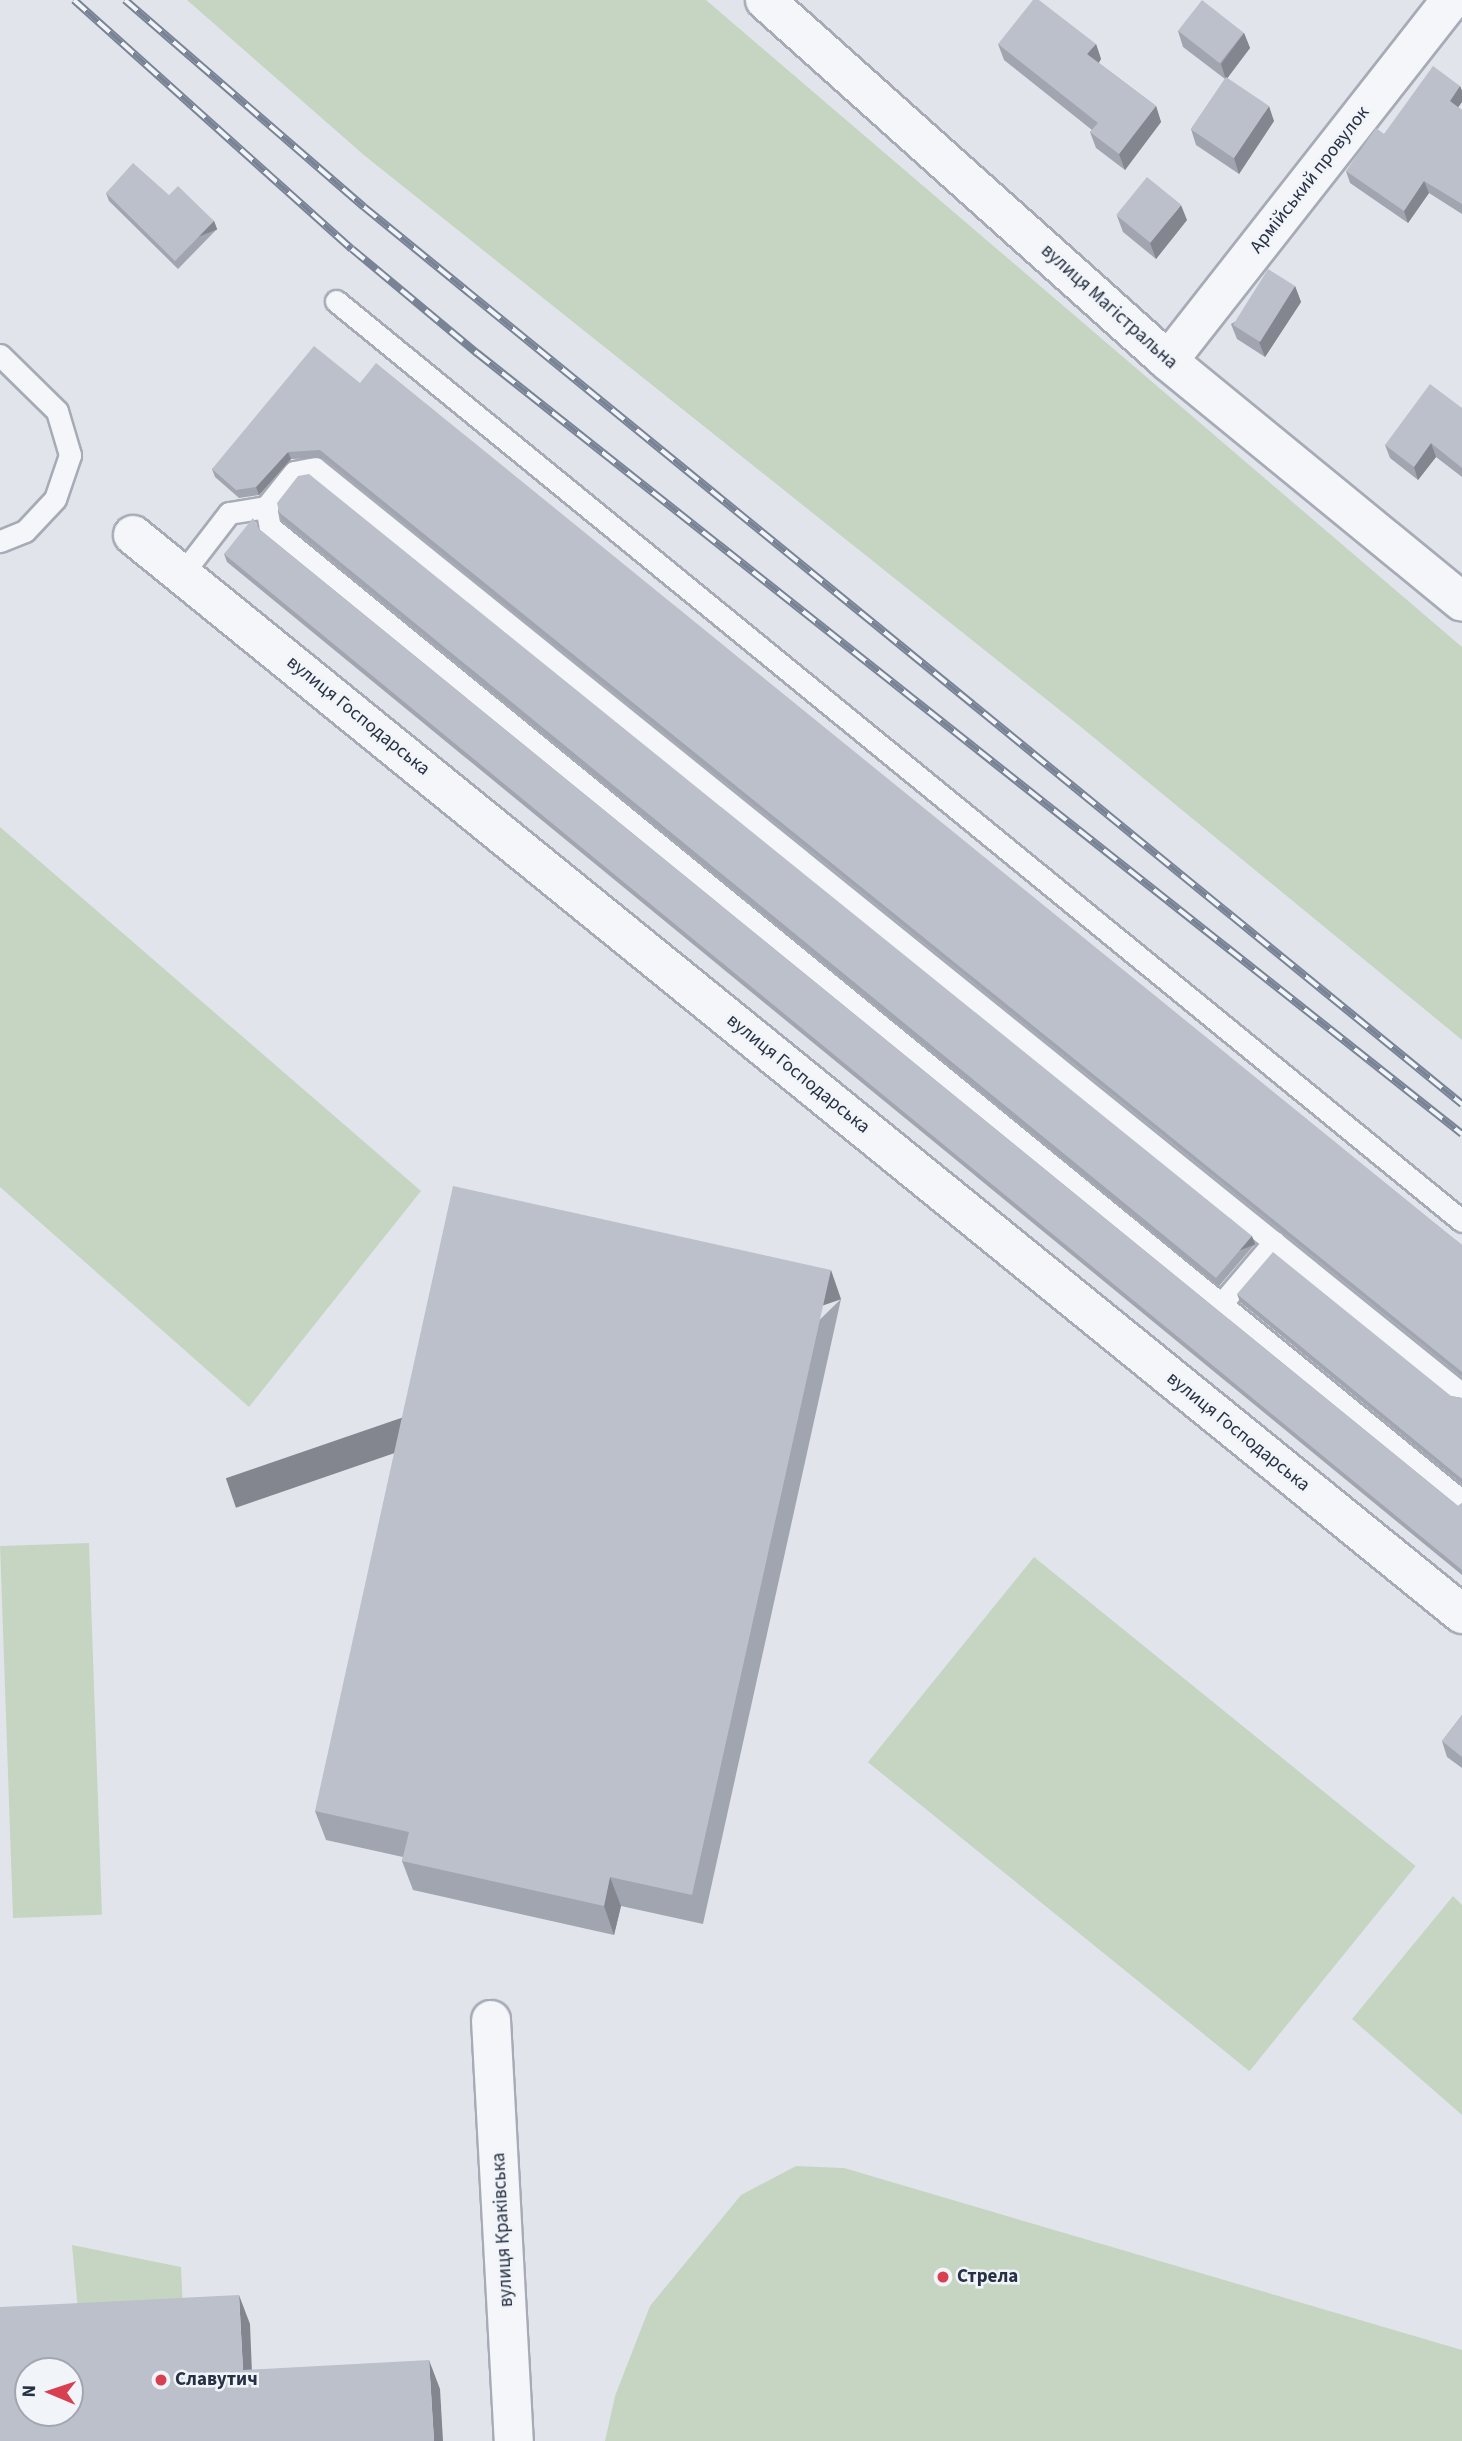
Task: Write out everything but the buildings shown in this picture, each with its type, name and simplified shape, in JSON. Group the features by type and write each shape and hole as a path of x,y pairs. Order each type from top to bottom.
{"street":[{"name":"вулиця Магістральна","path":"765,0 1168,360 1462,603"},
{"name":"Армійський провулок","path":"1168,360 1451,0"},
{"name":"вулиця Господарська","path":"133,535 1462,1614"},
{"name":"вулиця Краківська","path":"491,2020 514,2441"}],"lane":[{"path":"336,301 1462,1221"},
{"path":"0,355 58,411 70,455 55,499 25,531 0,541"},
{"path":"182,574 229,513 266,507 294,472 315,468 1462,1394"},
{"path":"266,507 270,527 1462,1501"},
{"path":"1221,1304 1274,1242"}],"green space":[{"path":"187,0 706,0 1462,647 1462,1040 1081,727 365,156"},
{"path":"0,827 421,1191 249,1407 0,1187"},
{"path":"89,1543 102,1915 13,1918 0,1546"},
{"path":"1034,1557 1416,1866 1249,2071 868,1762"},
{"path":"1453,1896 1462,1905 1462,2115 1352,2019"},
{"name":"Стрела","path":"796,2166 844,2168 1462,2350 1462,2441 605,2441 615,2396 650,2306 741,2195"},
{"path":"72,2245 181,2267 184,2332 80,2333"}],"railway":[{"path":"74,0 352,249 477,353 1462,1134"},
{"path":"125,0 364,207 1462,1104"}],"place":[{"name":"Стрела","path":"943,2277"},
{"name":"Славутич","path":"161,2380"}]}
